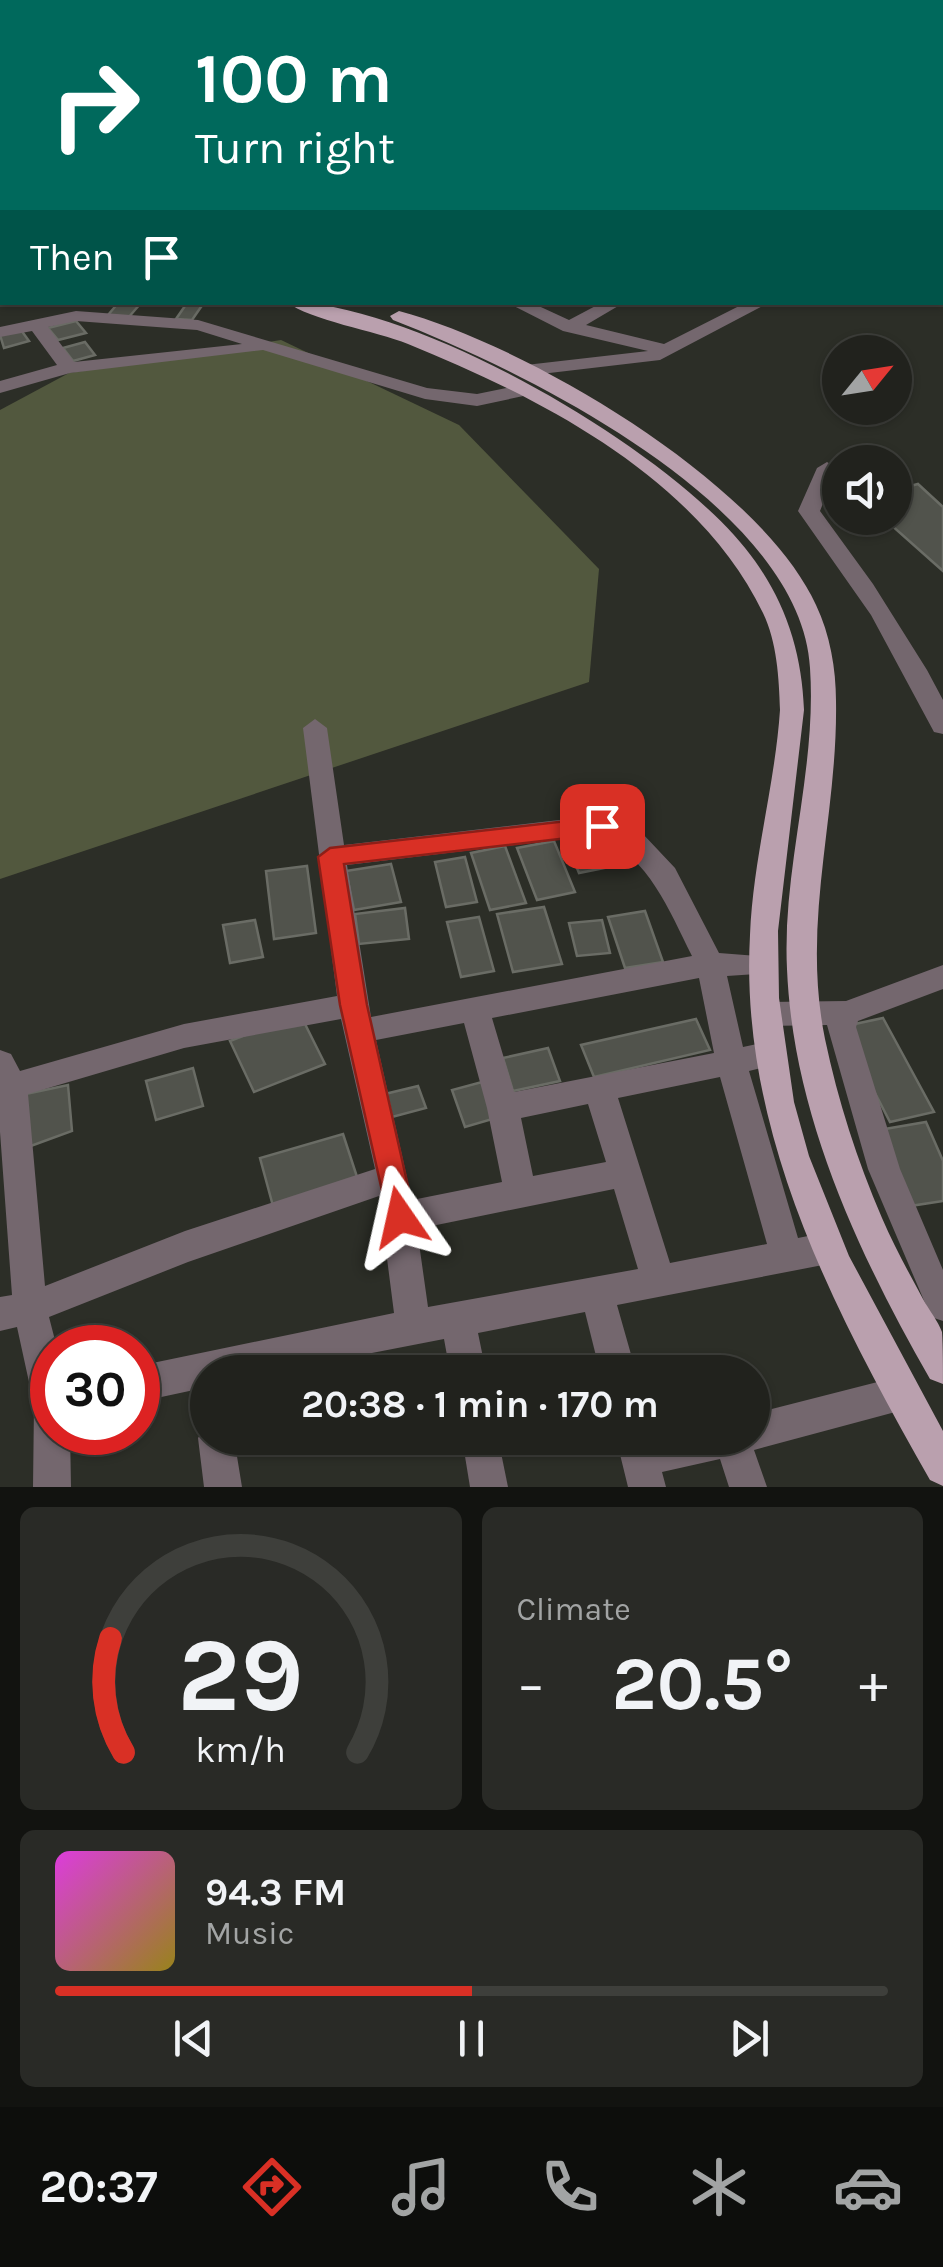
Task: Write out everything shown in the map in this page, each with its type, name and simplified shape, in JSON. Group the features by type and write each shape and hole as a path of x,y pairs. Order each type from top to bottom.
{"main road":[{"path":"343,306 439,330 524,370 631,432 710,506 758,581 779,624 791,672 792,710 762,965 771,1054 798,1163 828,1248 901,1394 943,1466"},
{"path":"343,306 526,394 710,506 757,538 800,595 822,658 823,731 804,870 800,970 806,1017 838,1142 869,1227 943,1367"}],"street":[{"path":"10,305 69,368"},
{"path":"520,305 569,328 668,350"},
{"path":"569,328 611,305"},
{"path":"524,370 639,360 668,350 756,305"},
{"path":"0,332 76,316 167,321 425,393 478,400 526,394"},
{"path":"0,387 69,368 271,347"},
{"path":"822,480 809,512 822,531"},
{"path":"825,535 937,695 943,726"},
{"path":"316,728 330,857 357,1018 393,1177 413,1326"},
{"path":"330,857 602,826 633,840 665,876 710,964 732,1064 787,1256"},
{"path":"30,1349 15,1311 6,1075 184,1036 357,1018 476,1012 710,964 762,965"},
{"path":"768,1014 806,1017 847,1013 943,977"},
{"path":"476,1012 503,1108 520,1192"},
{"path":"847,1013 841,1027 864,1118 912,1247 943,1305"},
{"path":"503,1108 771,1054"},
{"path":"598,1088 659,1281"},
{"path":"400,1217 624,1173"},
{"path":"15,1311 393,1177"},
{"path":"278,1355 828,1248"},
{"path":"597,1293 613,1355"},
{"path":"458,1320 465,1355"},
{"path":"160,1380 190,1374"},
{"path":"770,1427 901,1394"},
{"path":"52,1455 52,1487"},
{"path":"218,1455 222,1487"},
{"path":"482,1455 486,1486"},
{"path":"737,1455 748,1487"}],"green space":[{"path":"281,340 459,425 599,569 589,682 0,879 0,410 69,373"}],"building":[{"path":"116,305 139,305 128,318 108,315"},
{"path":"186,305 202,305 192,320 176,319"},
{"path":"76,321 86,333 58,340 48,328"},
{"path":"21,330 29,341 4,348 0,335"},
{"path":"85,342 95,355 73,361 63,348"},
{"path":"918,484 943,507 943,571 902,535 912,535 912,486"},
{"path":"603,839 614,866 579,873 568,846"},
{"path":"554,841 575,892 537,900 517,848"},
{"path":"505,846 526,903 490,910 471,853"},
{"path":"465,857 477,902 446,907 435,862"},
{"path":"391,864 401,902 354,910 346,871"},
{"path":"307,866 316,933 274,939 266,871"},
{"path":"544,907 562,964 513,972 497,914"},
{"path":"405,908 409,939 359,944 355,914"},
{"path":"645,911 663,962 625,968 608,917"},
{"path":"479,917 494,971 461,977 447,922"},
{"path":"255,920 263,957 230,963 223,925"},
{"path":"602,920 610,953 577,956 569,923"},
{"path":"300,1014 325,1064 254,1092 230,1041"},
{"path":"883,1018 934,1112 890,1122 841,1027"},
{"path":"696,1019 710,1050 594,1077 581,1045"},
{"path":"548,1048 560,1081 513,1091 503,1058"},
{"path":"193,1068 203,1106 156,1120 146,1081"},
{"path":"482,1082 496,1118 465,1127 452,1090"},
{"path":"68,1085 72,1131 28,1147 21,1095"},
{"path":"418,1086 426,1108 392,1117 385,1094"},
{"path":"926,1122 943,1161 943,1201 910,1206 879,1130"},
{"path":"343,1134 358,1180 273,1206 260,1158"}],"route":[{"path":"400,1217 353,1005 330,857 602,826"}]}
